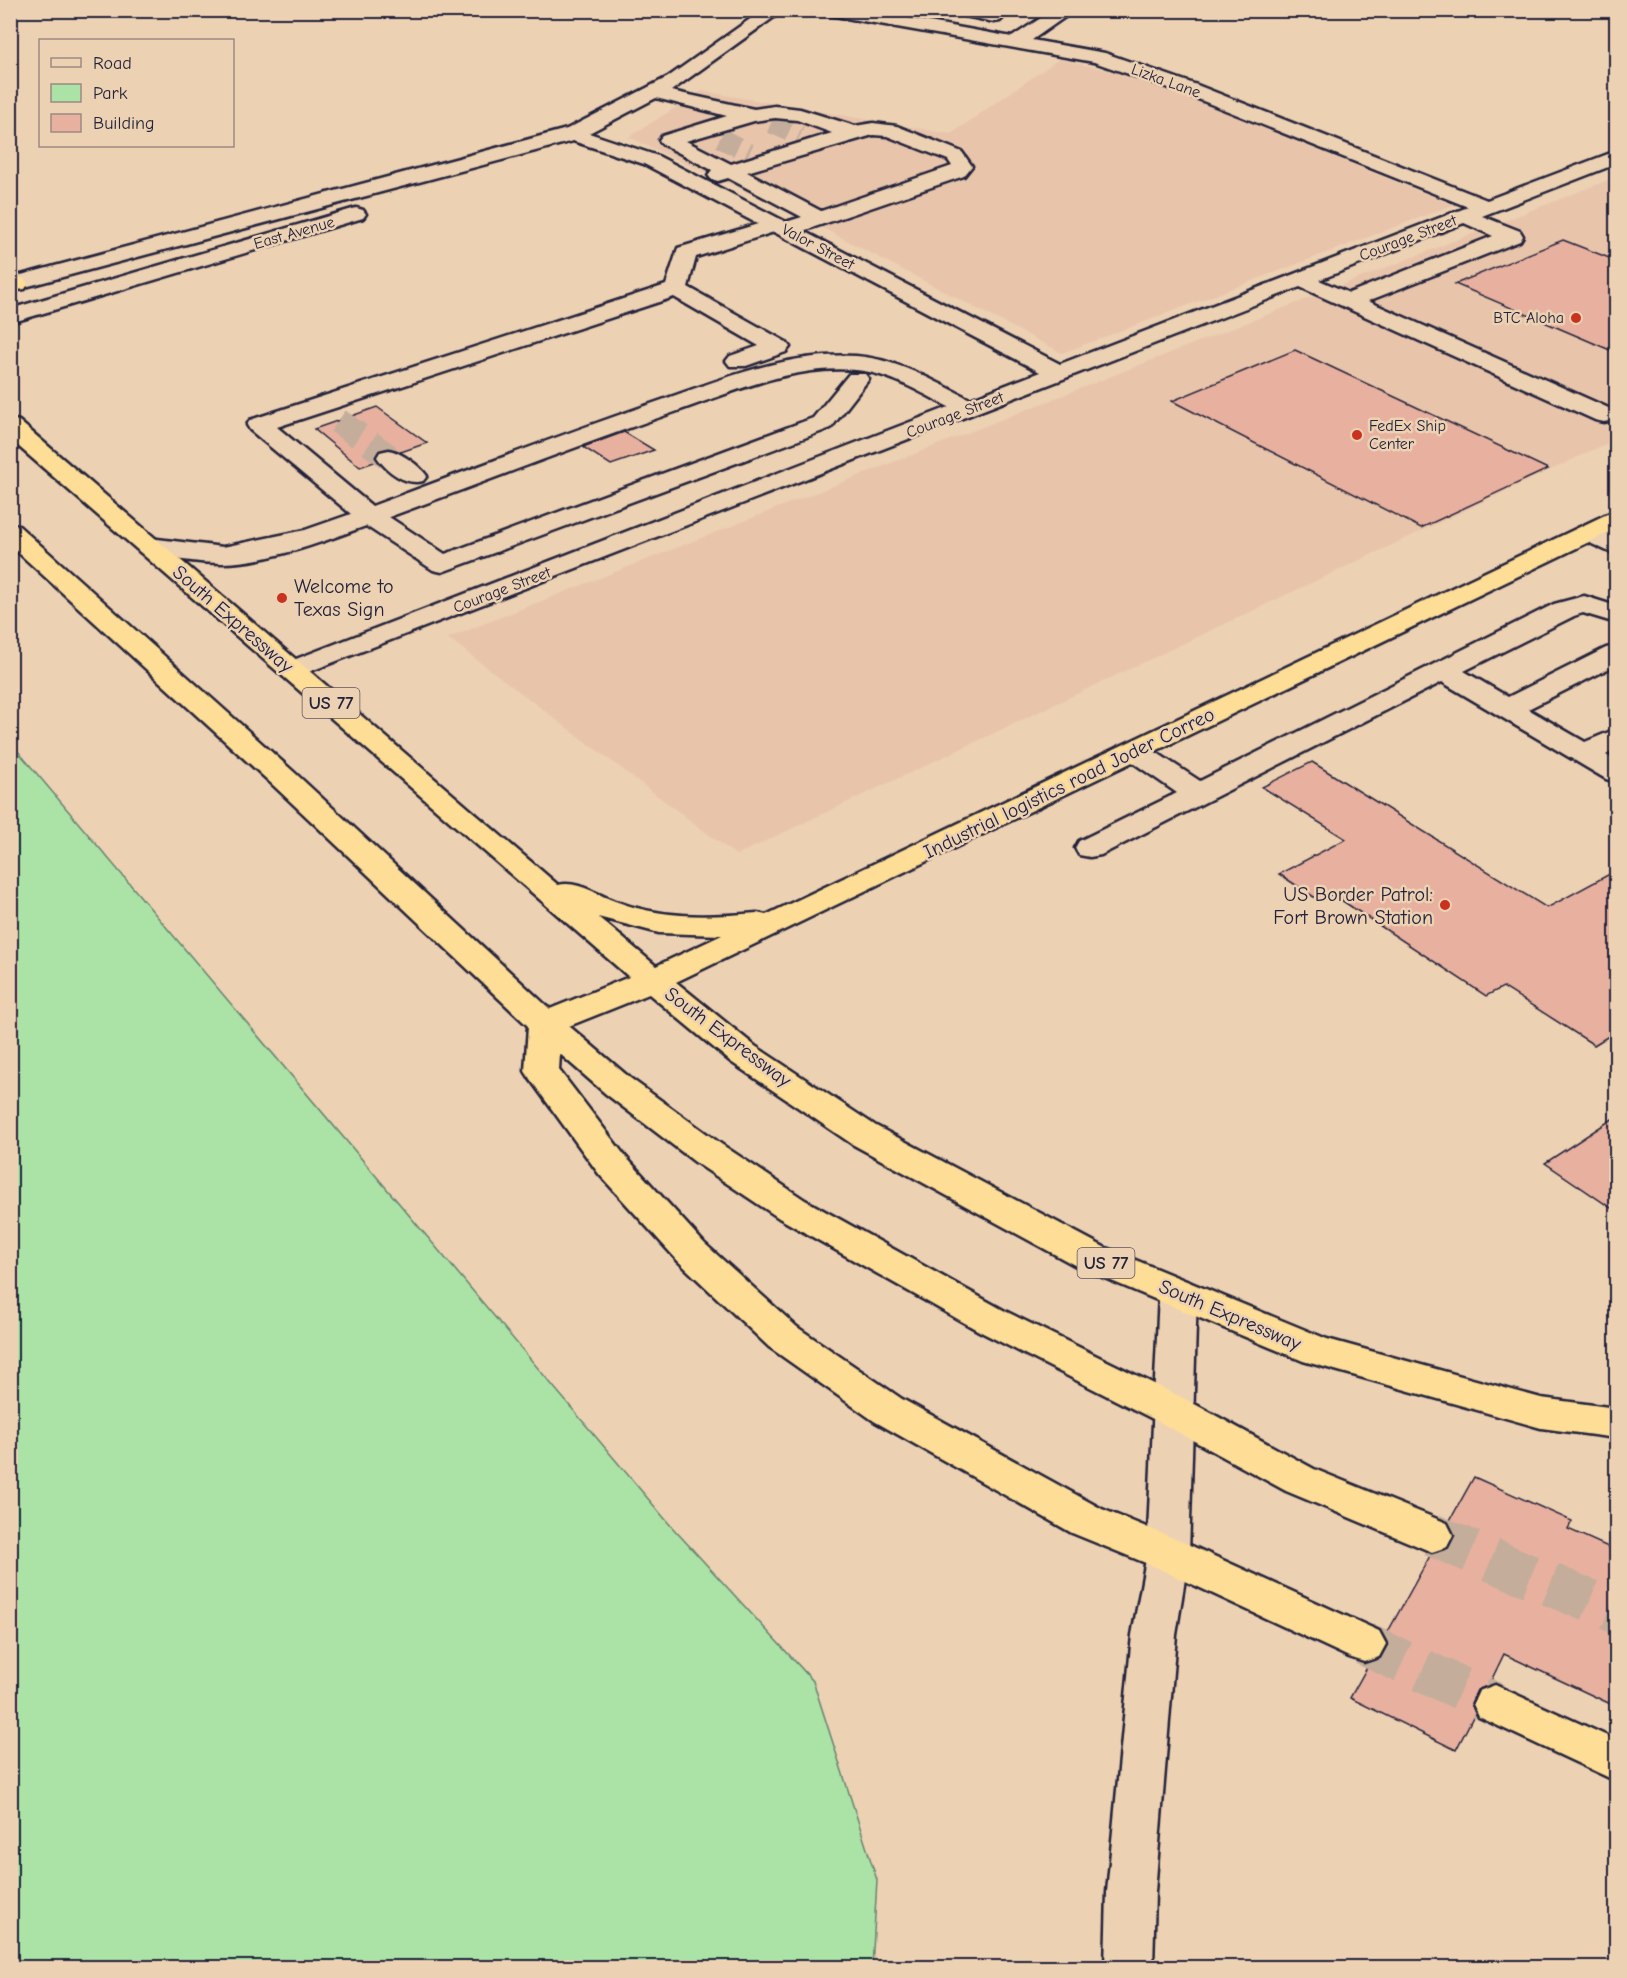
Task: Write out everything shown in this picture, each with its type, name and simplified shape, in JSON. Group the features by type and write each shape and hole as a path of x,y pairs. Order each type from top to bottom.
{"highway":[{"name":"South Expressway","path":"10,426 521,869 653,980 743,1054 864,1134 1091,1257 1317,1351 1541,1413 1617,1423"},
{"name":"Industrial logistics road Joder Correo","path":"545,1023 653,980 780,921 1617,519"},
{"path":"10,531 284,779 545,1023 618,1086 708,1153 792,1209 992,1321 1174,1412 1300,1480 1432,1535"},
{"path":"521,869 595,907 624,918 656,925 720,927 780,921"},
{"path":"545,1023 542,1071 612,1165 691,1252 783,1337 888,1410 1088,1521 1168,1554 1364,1644"},
{"path":"1495,1704 1617,1761"}],"street":[{"name":"East Avenue","path":"412,198 532,158 570,134 675,81 775,10"},
{"name":"Lizka Lane","path":"829,10 1098,57 1190,89 1487,207"},
{"path":"900,22 916,10"},
{"path":"961,10 994,17 1002,10"},
{"path":"1016,42 1066,10"},
{"path":"653,92 719,109 737,126"},
{"path":"820,218 669,140 737,126 775,112 800,115 832,127 855,132"},
{"path":"676,289 686,253 820,218 957,172 962,166 955,156 890,130 855,132 783,148 729,171 693,182"},
{"name":"East Avenue","path":"13,284 570,134"},
{"name":"Valor Street","path":"570,134 629,150 1061,374"},
{"name":"Courage Street","path":"293,670 1617,158"},
{"name":"East Avenue","path":"10,316 379,208"},
{"path":"1349,301 1512,236 1464,216"},
{"path":"1394,244 1442,264"},
{"path":"1302,279 1604,415"},
{"path":"149,546 223,555 268,548 314,536 359,508 414,477 778,347 676,289 260,425 359,508 442,564 822,423 857,379"},
{"path":"359,508 778,369 823,361 860,363 902,374 970,409"},
{"path":"318,406 338,421"},
{"path":"389,457 414,477"},
{"path":"1588,533 1617,547"},
{"path":"1090,848 1564,610 1584,604 1617,615"},
{"path":"1506,709 1617,654"},
{"path":"1443,671 1617,773"},
{"path":"1584,754 1617,738"},
{"path":"1135,751 1198,793"},
{"path":"1129,1968 1131,1892 1154,1635 1168,1554 1178,1293"}],"shaded area":[{"path":"1059,59 1136,77 1453,205 1062,353 821,227 629,137 702,91 951,134"},
{"path":"1616,177 1616,439 736,855 448,638"}],"green space":[{"path":"11,743 671,1526 813,1681 877,1880 872,1967 11,1967"}],"building":[{"name":"BTC Aloha","path":"1563,240 1617,261 1617,353 1455,284"},
{"name":"FedEx Ship Center","path":"1295,350 1548,469 1421,528 1172,401"},
{"path":"377,407 427,443 401,452 390,448 380,450 375,456 377,461 360,467 314,429"},
{"path":"624,432 654,450 611,465 583,447"},
{"name":"US Border Patrol: Fort Brown Station","path":"1312,762 1547,908 1617,870 1617,1031 1594,1045 1503,987 1486,996 1332,894 1320,901 1279,874 1346,839 1262,787"},
{"path":"1617,1116 1617,1212 1545,1163"},
{"path":"1474,1477 1572,1521 1568,1529 1617,1551 1617,1707 1504,1654 1489,1685 1477,1690 1471,1703 1475,1713 1456,1750 1350,1698 1370,1662 1381,1658 1388,1645 1385,1637 1431,1554 1449,1548 1455,1536 1449,1522"}],"tunnel":[{"path":"771,123 800,136"},
{"path":"720,138 749,153"},
{"path":"338,421 389,457"},
{"path":"1432,1535 1616,1612"},
{"path":"1364,1644 1495,1704"}],"place":[{"name":"BTC Aloha","path":"1576,318"},
{"name":"FedEx Ship Center","path":"1357,435"},
{"name":"Welcome to Texas Sign","path":"282,598"},
{"name":"US Border Patrol: Fort Brown Station","path":"1445,905"}]}
